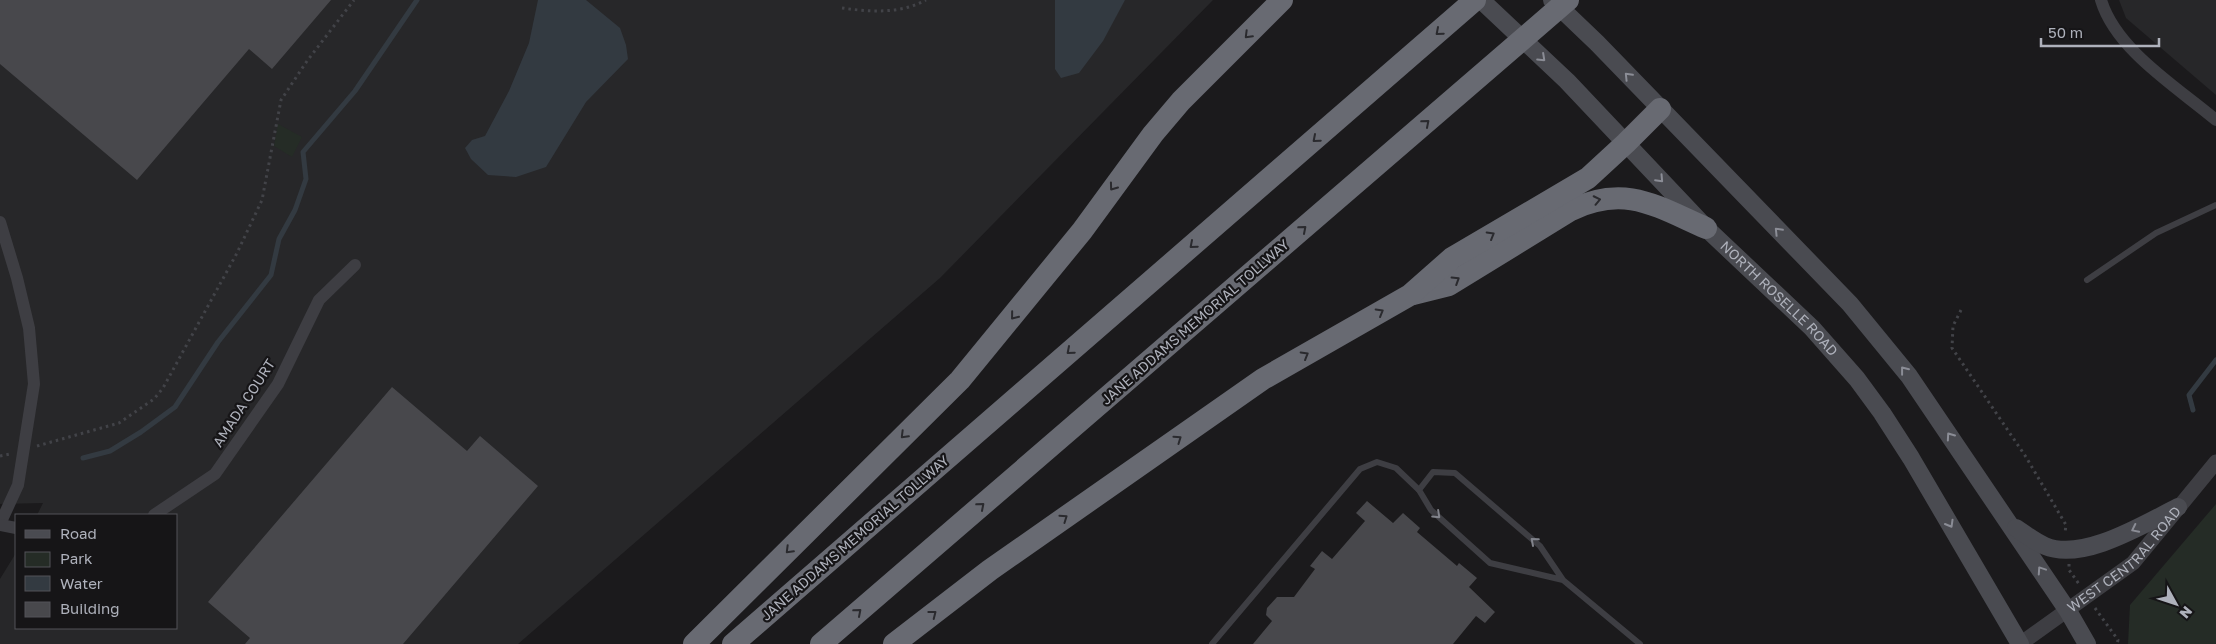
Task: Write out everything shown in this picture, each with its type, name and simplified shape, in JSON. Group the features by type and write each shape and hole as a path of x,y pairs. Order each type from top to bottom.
{"highway":[{"path":"694,644 960,380 1082,231 1153,134 1181,101 1282,0"},
{"name":"JANE ADDAMS MEMORIAL TOLLWAY","path":"733,644 1476,0"},
{"name":"JANE ADDAMS MEMORIAL TOLLWAY","path":"821,644 1568,0"},
{"path":"894,644 990,570 1263,379 1410,295 1452,258 1588,178 1660,109"},
{"path":"1410,295 1449,285 1570,210 1589,201 1611,197 1632,198 1654,205 1706,228"}],"main road":[{"name":"NORTH ROSELLE ROAD","path":"1481,0 1567,81 1706,228 1812,328 1857,379 1911,458 2020,644"},
{"path":"1552,0 1597,43 1850,304 1909,376 2068,611 2087,644"},
{"path":"2010,525 2046,547 2076,550 2110,541 2178,507"}],"street":[{"path":"2101,0 2114,30 2160,74 2216,120"},
{"path":"0,222 18,278 29,328 34,384 18,485 0,524 15,528"},
{"name":"AMADA COURT","path":"155,514 215,474 278,384 319,300 355,265"},
{"name":"WEST CENTRAL ROAD","path":"2020,644 2133,563 2216,462"}],"lane":[{"path":"2087,280 2156,233 2216,205"},
{"path":"1212,644 1360,470 1377,462 1396,468 1419,490 1431,510 1490,563 1563,580"},
{"path":"1419,490 1433,472 1455,474 1540,546 1563,580 1640,644"}],"path":[{"path":"0,456 22,452 53,440 119,423 154,399 163,388 237,253 262,200 281,100 307,61 354,0"},
{"path":"842,8 896,11 915,6 926,0"},
{"path":"1961,310 1953,326 1952,348 2026,457 2066,525 2065,532 2068,539"},
{"path":"2069,570 2075,580"}],"shaded area":[{"path":"0,0 1213,0 940,278 518,644 0,644 0,579 15,555 15,629 178,629 178,514 38,514 43,503 0,504"},
{"path":"2119,0 2216,0 2216,95 2126,18"}],"green space":[{"path":"278,124 302,137 292,157 274,146"},
{"path":"2216,504 2216,644 2128,644 2130,605"}],"water":[{"path":"538,0 586,0 620,28 626,45 628,59 586,102 546,167 516,177 488,175 471,159 465,148 472,140 485,136 509,91 529,43"},
{"path":"1055,0 1125,0 1103,41 1079,73 1061,78 1055,69"}],"building":[{"path":"0,0 331,0 272,69 249,49 137,180 0,64"},
{"path":"392,387 467,451 480,436 538,486 403,644 245,644 250,638 208,602"},
{"path":"1367,501 1393,523 1403,513 1420,528 1417,532 1457,566 1459,563 1477,578 1469,587 1495,612 1485,623 1476,616 1453,644 1253,644 1272,621 1266,615 1267,608 1277,597 1294,597 1315,569 1310,566 1322,551 1332,559 1365,521 1356,513"}],"waterway":[{"path":"83,458 110,451 141,432 175,407 218,342 271,275 279,239 295,210 306,179 303,152 355,91 417,0"},
{"path":"2193,410 2189,395 2216,360"}]}
